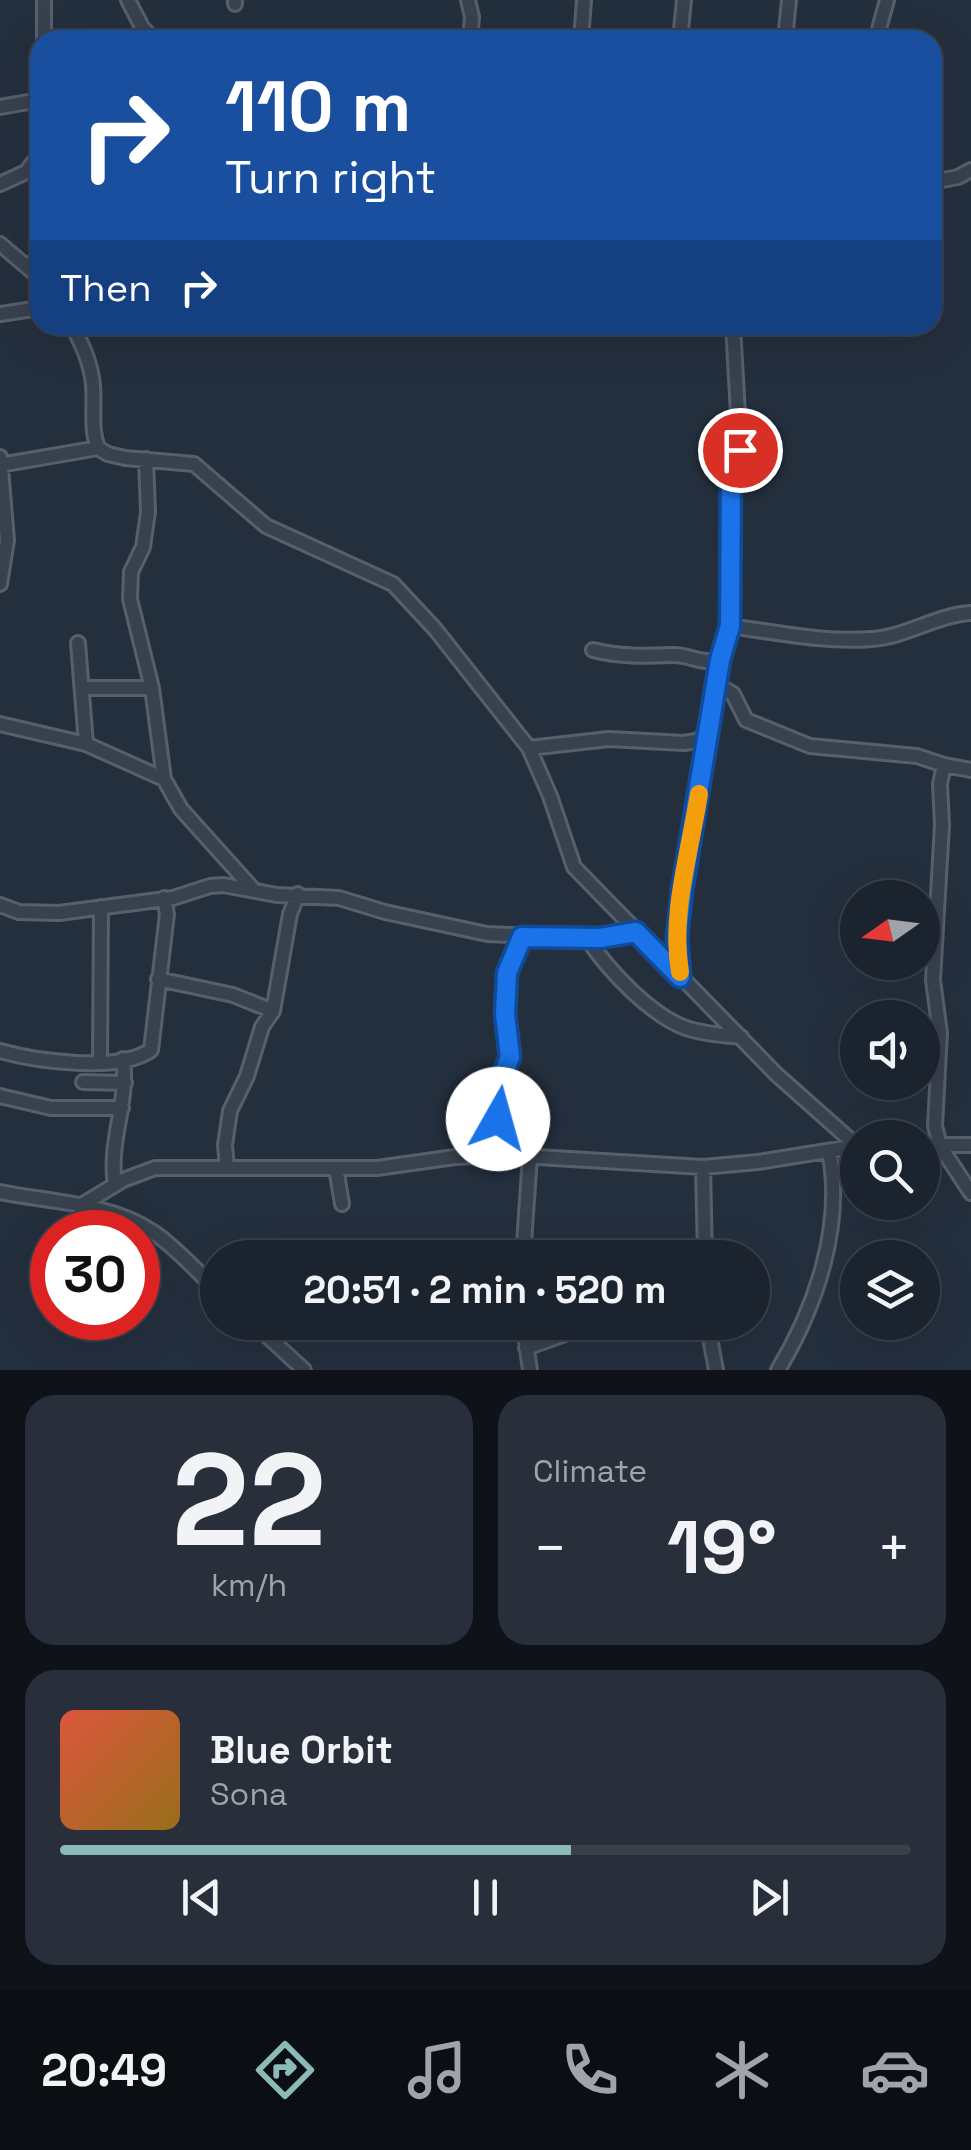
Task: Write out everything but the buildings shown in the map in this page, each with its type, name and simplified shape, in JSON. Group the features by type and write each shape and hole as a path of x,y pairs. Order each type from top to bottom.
{"street":[{"path":"44,0 44,30"},
{"path":"128,0 145,30"},
{"path":"468,0 471,30"},
{"path":"582,30 584,0"},
{"path":"681,30 684,0"},
{"path":"787,30 789,0"},
{"path":"879,30 887,0"},
{"path":"0,107 30,102"},
{"path":"0,184 30,167"},
{"path":"942,180 971,170"},
{"path":"2,247 30,269"},
{"path":"26,266 30,264"},
{"path":"0,314 30,310"},
{"path":"77,335 91,374 94,438 98,448 108,454 194,464 266,526 393,584 443,639 530,748 570,859 584,878 776,1074 840,1131"},
{"path":"680,977 680,902 720,660 730,626 731,476 740,450 734,335"},
{"path":"0,584 7,540 1,462 98,448"},
{"path":"146,459 146,530 130,584 130,599 152,688 164,778 181,809 252,888"},
{"path":"730,626 871,640 937,619 971,613"},
{"path":"78,644 86,744"},
{"path":"593,650 630,656 677,655 699,663 720,660"},
{"path":"718,685 733,694 746,720 810,746 918,756 944,766 971,770"},
{"path":"82,688 152,688"},
{"path":"0,724 86,744 164,778"},
{"path":"530,748 609,740 684,743 708,734"},
{"path":"936,1120 940,1034 932,980 944,766"},
{"path":"0,906 19,912 46,913 164,898 210,886 339,898 471,932 587,938 636,932"},
{"path":"227,1168 225,1145 230,1111 248,1076 262,1028 273,1011 290,914 298,894"},
{"path":"0,1051 57,1062 100,1062 144,1055 150,1050 166,914 164,898"},
{"path":"100,1062 101,907"},
{"path":"502,1154 498,1087 510,1057 504,995 507,973 522,937"},
{"path":"587,938 611,971 668,1020 690,1030 741,1037"},
{"path":"158,979 233,995 273,1011"},
{"path":"115,1185 112,1167 125,1083 123,1059"},
{"path":"83,1082 125,1083"},
{"path":"0,1096 51,1108 122,1108"},
{"path":"940,1146 971,1145"},
{"path":"940,1146 971,1194"},
{"path":"80,1206 155,1168 389,1168 502,1154 703,1167 840,1148"},
{"path":"778,1370 807,1317 821,1272 833,1202 828,1150"},
{"path":"524,1240 530,1156"},
{"path":"703,1167 705,1240"},
{"path":"336,1168 342,1204"},
{"path":"0,1192 80,1206 141,1224 200,1275"},
{"path":"272,1340 304,1370"},
{"path":"525,1340 530,1370"},
{"path":"526,1348 548,1340"},
{"path":"710,1340 716,1370"}],"slow traffic":[{"path":"680,972 677,936 699,794"}],"route":[{"path":"498,1119 498,1087 510,1057 504,995 512,956 522,937 600,938 636,932 680,977 677,936 682,891 720,660 730,626 731,476 740,450"}]}
